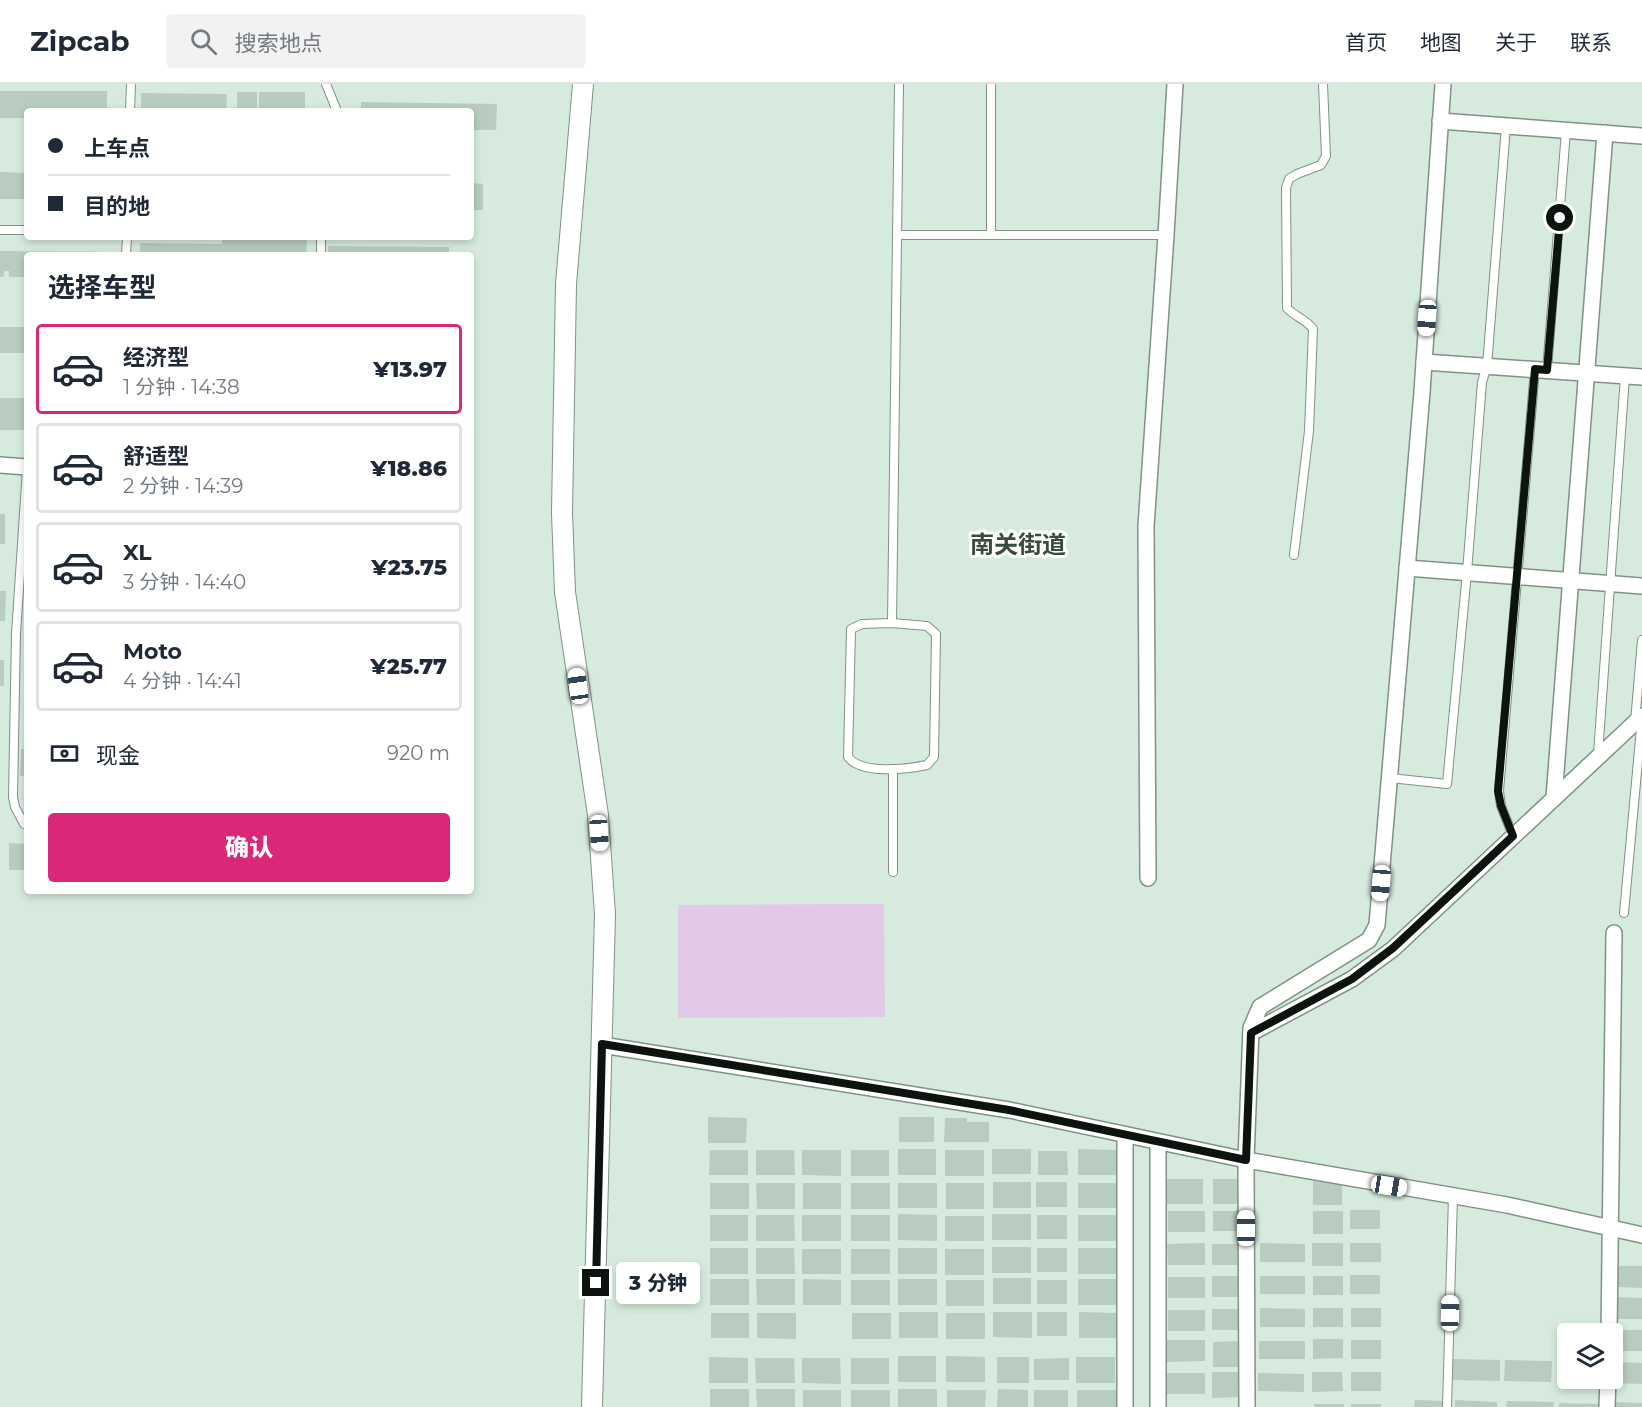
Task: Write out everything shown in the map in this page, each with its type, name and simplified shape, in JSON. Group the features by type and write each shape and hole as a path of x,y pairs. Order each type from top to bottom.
{"street":[{"path":"583,84 566,284 562,391 562,543 565,592 598,815 604,914 592,1407"},
{"path":"1148,878 1146,526 1175,84"},
{"path":"1247,1407 1246,1160 1251,1033 1254,1017 1260,1006 1369,940 1377,925 1424,362 1443,84"},
{"path":"1440,120 1642,136"},
{"path":"1554,798 1605,133"},
{"path":"1424,362 1642,377"},
{"path":"0,465 24,468"},
{"path":"1407,568 1642,586"},
{"path":"1251,1033 1352,979 1393,948 1638,719"},
{"path":"1374,933 1393,948"},
{"path":"1609,1323 1614,933"},
{"path":"602,1044 1009,1110 1246,1160 1508,1205 1642,1235"},
{"path":"1125,1134 1125,1407"},
{"path":"1158,1142 1158,1407"},
{"path":"1607,1407 1608,1389"}],"lane":[{"path":"130,108 131,84"},
{"path":"326,84 337,108"},
{"path":"892,623 899,84"},
{"path":"991,84 991,235"},
{"path":"1294,555 1309,431 1313,329 1308,322 1287,308 1286,188 1289,179 1321,165 1326,156 1323,84"},
{"path":"1390,778 1447,784 1482,382 1487,366 1506,126"},
{"path":"1513,836 1501,806 1498,791 1517,577 1566,130"},
{"path":"0,230 24,230"},
{"path":"897,235 1166,235"},
{"path":"1598,757 1624,375"},
{"path":"24,513 16,634 13,797 15,807 24,824"},
{"path":"892,623 927,626 936,634 934,757 927,765 892,768 863,766 852,762 848,757 851,629 862,624 892,623"},
{"path":"1624,913 1642,640"},
{"path":"892,768 894,872"},
{"path":"1447,1407 1453,1196"}],"shaded area":[{"path":"884,904 885,1017 678,1018 678,905"}],"building":[{"path":"0,91 107,91 107,108 24,108 24,118 0,118"},
{"path":"237,92 257,92 257,108 237,108"},
{"path":"259,92 305,92 305,108 259,108"},
{"path":"141,93 227,94 226,108 141,108"},
{"path":"361,102 497,104 496,130 474,130 474,108 361,108"},
{"path":"0,172 24,173 24,199 0,199"},
{"path":"474,183 483,184 483,210 474,210"},
{"path":"222,240 307,240 306,252 140,252 140,243 222,244"},
{"path":"328,246 449,247 449,252 328,252"},
{"path":"0,251 116,252 24,252 24,277 9,277 9,271 4,271 4,277 0,277"},
{"path":"0,327 24,327 24,353 0,353"},
{"path":"0,398 24,398 24,430 0,430"},
{"path":"0,514 5,514 5,544 0,544"},
{"path":"0,591 6,591 5,621 0,621"},
{"path":"0,660 4,660 4,686 0,686"},
{"path":"21,749 24,749 24,776 20,776"},
{"path":"9,843 24,844 24,870 9,870"},
{"path":"708,1117 747,1118 746,1143 708,1143"},
{"path":"899,1117 934,1117 934,1142 899,1142"},
{"path":"945,1118 967,1118 967,1122 989,1122 989,1142 944,1142"},
{"path":"898,1149 936,1149 936,1175 898,1175"},
{"path":"992,1149 1031,1149 1031,1174 992,1174"},
{"path":"1078,1149 1116,1150 1116,1175 1078,1175"},
{"path":"710,1150 748,1150 748,1175 709,1175"},
{"path":"756,1150 794,1150 795,1175 756,1175"},
{"path":"802,1150 841,1150 841,1176 802,1175"},
{"path":"851,1150 889,1150 889,1176 851,1176"},
{"path":"945,1150 984,1150 984,1176 945,1176"},
{"path":"1038,1151 1067,1151 1068,1175 1038,1175"},
{"path":"1166,1179 1203,1179 1203,1204 1166,1204"},
{"path":"1213,1179 1243,1179 1243,1204 1213,1204"},
{"path":"1313,1181 1342,1184 1342,1205 1313,1205"},
{"path":"993,1182 1031,1182 1031,1208 993,1208"},
{"path":"1036,1182 1067,1182 1067,1207 1036,1207"},
{"path":"710,1183 749,1183 749,1209 710,1209"},
{"path":"756,1183 795,1183 795,1209 757,1209"},
{"path":"803,1183 841,1183 841,1209 803,1209"},
{"path":"851,1183 890,1183 890,1209 851,1209"},
{"path":"898,1183 937,1183 937,1208 898,1208"},
{"path":"946,1183 984,1183 984,1209 946,1209"},
{"path":"1078,1183 1117,1183 1117,1208 1078,1208"},
{"path":"1350,1210 1380,1210 1380,1229 1350,1229"},
{"path":"1168,1211 1205,1211 1205,1232 1168,1232"},
{"path":"1213,1211 1243,1211 1243,1231 1213,1231"},
{"path":"1313,1211 1343,1211 1343,1234 1313,1234"},
{"path":"898,1214 937,1215 937,1241 898,1240"},
{"path":"992,1214 1031,1214 1031,1240 992,1240"},
{"path":"710,1215 748,1215 748,1241 710,1241"},
{"path":"756,1215 794,1215 795,1241 756,1241"},
{"path":"802,1215 841,1215 841,1241 802,1241"},
{"path":"851,1215 890,1215 890,1241 851,1241"},
{"path":"1037,1215 1067,1215 1067,1239 1037,1239"},
{"path":"1078,1215 1117,1215 1117,1241 1078,1241"},
{"path":"945,1216 984,1216 984,1241 945,1241"},
{"path":"1205,1243 1205,1265 1168,1265 1167,1244"},
{"path":"1260,1243 1305,1244 1305,1262 1260,1262"},
{"path":"1312,1243 1343,1243 1343,1266 1312,1266"},
{"path":"1350,1243 1381,1243 1381,1262 1350,1262"},
{"path":"1212,1244 1242,1244 1242,1265 1212,1265"},
{"path":"992,1247 1031,1247 1031,1273 992,1273"},
{"path":"710,1248 748,1248 748,1274 710,1274"},
{"path":"756,1248 794,1248 795,1274 756,1274"},
{"path":"898,1248 937,1248 937,1274 898,1274"},
{"path":"1037,1248 1067,1248 1067,1272 1037,1272"},
{"path":"1078,1248 1117,1248 1117,1274 1078,1274"},
{"path":"802,1249 841,1249 841,1274 802,1274"},
{"path":"851,1249 890,1249 890,1274 851,1274"},
{"path":"945,1249 984,1249 984,1275 945,1275"},
{"path":"1618,1266 1642,1266 1642,1288 1618,1287"},
{"path":"1350,1275 1380,1275 1380,1294 1350,1294"},
{"path":"1212,1276 1243,1276 1243,1297 1212,1297"},
{"path":"1260,1276 1305,1276 1305,1294 1260,1294"},
{"path":"1313,1276 1343,1276 1343,1295 1313,1295"},
{"path":"1168,1277 1205,1277 1205,1298 1168,1298"},
{"path":"993,1278 1031,1278 1031,1304 993,1304"},
{"path":"710,1279 749,1279 749,1305 710,1305"},
{"path":"756,1279 795,1279 795,1305 757,1305"},
{"path":"803,1279 841,1280 841,1305 803,1305"},
{"path":"898,1279 937,1279 937,1305 898,1305"},
{"path":"1078,1279 1117,1279 1117,1305 1078,1305"},
{"path":"851,1280 890,1280 890,1305 851,1305"},
{"path":"946,1280 984,1280 984,1306 946,1306"},
{"path":"1037,1280 1067,1280 1067,1304 1037,1304"},
{"path":"1616,1297 1642,1298 1642,1319 1616,1319"},
{"path":"1260,1308 1305,1309 1305,1327 1260,1327"},
{"path":"1313,1308 1343,1308 1343,1327 1313,1327"},
{"path":"1351,1308 1381,1308 1381,1327 1351,1327"},
{"path":"1212,1309 1243,1309 1243,1330 1212,1330"},
{"path":"1168,1310 1205,1310 1205,1331 1168,1331"},
{"path":"899,1312 938,1312 938,1338 899,1338"},
{"path":"993,1312 1032,1312 1032,1338 993,1337"},
{"path":"1037,1312 1067,1312 1067,1336 1037,1336"},
{"path":"1079,1312 1118,1313 1118,1338 1079,1338"},
{"path":"711,1313 749,1313 749,1338 711,1338"},
{"path":"757,1313 796,1313 796,1339 757,1338"},
{"path":"852,1313 891,1313 891,1339 852,1339"},
{"path":"946,1313 985,1313 985,1339 946,1339"},
{"path":"1623,1330 1642,1330 1642,1351 1623,1351"},
{"path":"1313,1339 1343,1339 1343,1358 1313,1359"},
{"path":"1167,1340 1205,1340 1205,1361 1167,1362"},
{"path":"1351,1340 1381,1340 1381,1359 1351,1359"},
{"path":"1243,1341 1243,1367 1213,1367 1213,1342"},
{"path":"1259,1341 1305,1341 1305,1359 1259,1359"},
{"path":"898,1356 936,1356 936,1382 898,1382"},
{"path":"946,1356 985,1357 985,1382 946,1382"},
{"path":"709,1357 748,1358 748,1383 709,1383"},
{"path":"997,1357 1029,1357 1029,1383 997,1383"},
{"path":"1076,1357 1115,1357 1115,1383 1076,1383"},
{"path":"755,1358 794,1358 795,1383 756,1383"},
{"path":"802,1358 840,1358 841,1384 802,1383"},
{"path":"851,1358 889,1358 889,1384 851,1384"},
{"path":"1069,1358 1069,1380 1034,1380 1034,1359"},
{"path":"1453,1359 1500,1360 1500,1381 1453,1380"},
{"path":"1505,1360 1552,1361 1551,1382 1504,1381"},
{"path":"1623,1362 1642,1363 1642,1384 1623,1383"},
{"path":"1212,1372 1243,1372 1243,1397 1212,1398"},
{"path":"1312,1372 1342,1372 1343,1391 1312,1392"},
{"path":"1351,1372 1381,1372 1381,1391 1351,1391"},
{"path":"1167,1373 1205,1373 1205,1394 1167,1394"},
{"path":"1258,1373 1304,1374 1304,1392 1258,1391"},
{"path":"710,1389 749,1389 749,1407 710,1407"},
{"path":"756,1389 795,1389 795,1407 757,1407"},
{"path":"898,1389 937,1389 937,1407 898,1407"},
{"path":"998,1389 1028,1390 1028,1407 997,1407"},
{"path":"803,1390 841,1390 841,1407 803,1407"},
{"path":"851,1390 890,1390 890,1407 851,1407"},
{"path":"947,1390 986,1390 985,1407 947,1407"},
{"path":"1034,1390 1068,1390 1068,1407 1034,1407"},
{"path":"1077,1390 1116,1390 1116,1407 1077,1407"},
{"path":"1415,1400 1445,1401 1445,1407 1414,1407"},
{"path":"1455,1400 1497,1402 1497,1407 1455,1407"},
{"path":"1507,1401 1554,1402 1553,1407 1506,1407"},
{"path":"1614,1402 1642,1403 1642,1407 1614,1407"},
{"path":"1559,1403 1602,1404 1602,1407 1559,1407"},
{"path":"1314,1404 1344,1404 1344,1407 1314,1407"},
{"path":"1351,1404 1381,1404 1381,1407 1351,1407"}],"district":[{"name":"南关街道","path":"1018,545"}],"route":[{"path":"596,1283 602,1044 1009,1110 1246,1160 1251,1033 1352,979 1393,948 1513,836 1501,806 1498,791 1535,369 1547,370 1560,218"}]}
